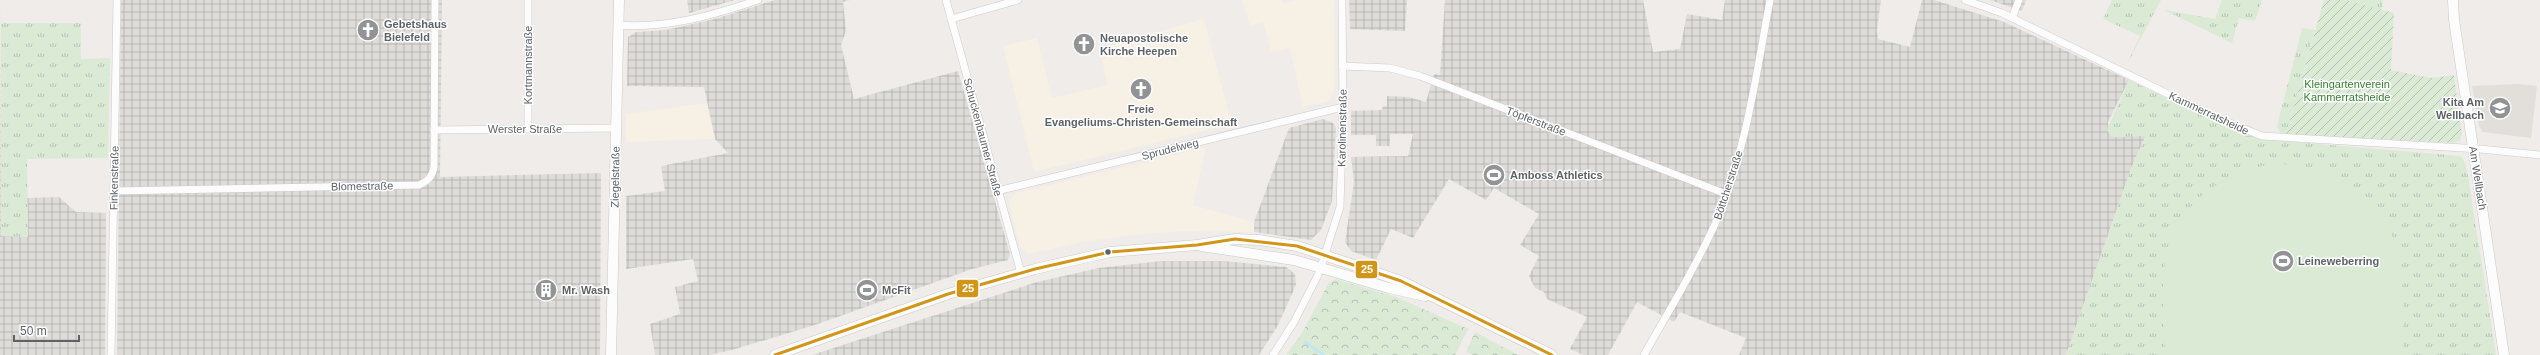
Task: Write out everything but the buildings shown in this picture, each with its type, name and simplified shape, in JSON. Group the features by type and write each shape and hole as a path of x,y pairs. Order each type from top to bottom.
{"street":[{"name":"Finkenstraße","path":"111,355 117,0"},
{"name":"Blomestraße","path":"114,191 419,184 427,182 433,172 436,0"},
{"name":"Kortmannstraße","path":"528,0 528,129"},
{"name":"Ziegelstraße","path":"611,355 619,0"},
{"path":"618,26 667,24 715,14 758,0"},
{"name":"Schuckenbaumer Straße","path":"946,0 1021,273"},
{"path":"951,19 1018,0"},
{"name":"Karolinenstraße","path":"1273,355 1300,310 1321,267 1341,198 1343,107 1342,0"},
{"name":"Böttcherstraße","path":"1644,355 1710,234 1726,194 1745,130 1770,0"},
{"name":"Kammerratsheide","path":"1965,0 2012,18 2215,117 2253,133 2271,138 2473,148 2540,155"},
{"path":"2012,18 2019,0"},
{"name":"Am Wellbach","path":"2453,0 2454,20 2504,355"},
{"name":"Töpferstraße","path":"1342,66 1390,68 1420,76 1726,194"},
{"name":"Sprudelweg","path":"997,190 1343,107"},
{"name":"Werster Straße","path":"434,130 616,128"},
{"path":"775,355 948,294 1021,273 1110,252 1197,245 1218,241 1259,240 1297,246 1326,254 1401,280 1432,297 1552,355"},
{"path":"1197,245 1274,256 1321,267 1389,288 1432,297"}],"shaded area":[{"path":"0,0 1,236 28,237 27,198 59,197 76,212 106,213 105,355 0,355"},
{"path":"121,0 442,0 440,177 601,173 600,355 117,355"},
{"path":"687,0 735,0 689,13"},
{"path":"775,0 850,0 843,2 846,31 841,45 854,99 958,71 1010,254 1008,260 972,269 815,325 732,350 709,355 655,355 650,324 680,314 675,287 698,281 693,259 626,269 626,196 665,191 661,166 728,153 715,139 704,87 627,86 628,37 636,32 666,30 715,19"},
{"path":"1242,0 1281,0 1283,4 1297,0 1334,0 1335,86 1329,101 1303,107 1290,48 1271,52 1263,22 1250,26"},
{"path":"1349,0 1407,0 1405,31 1350,29"},
{"path":"1445,0 1643,0 1653,52 1680,49 1687,14 1722,20 1725,0 1881,0 1877,30 1878,39 1910,47 1922,0 1934,0 2004,22 2129,80 2108,122 2109,133 2115,137 2146,135 2132,166 2066,355 1739,355 1746,338 1680,312 1674,322 1637,302 1608,355 1583,355 1570,349 1587,317 1547,299 1544,292 1535,288 1529,276 1539,256 1520,245 1539,214 1494,188 1486,200 1449,179 1413,238 1391,229 1376,260 1351,251 1345,242 1354,182 1351,157 1408,156 1413,134 1390,134 1390,146 1376,146 1376,135 1351,135 1351,111 1382,110 1383,106 1387,106 1387,96 1408,97 1426,102 1434,74 1440,75"},
{"path":"1990,0 2026,0 2022,11"},
{"path":"1204,19 1232,124 1034,172 1003,46 1037,38 1052,98 1108,85 1099,48"},
{"path":"2518,84 2537,86 2531,138 2483,132 2479,126 2472,86"},
{"path":"707,103 715,139 626,142 626,114"},
{"path":"1323,119 1333,123 1336,128 1332,201 1321,230 1311,240 1254,232 1254,222 1289,128"},
{"path":"1206,147 1193,205 1254,222 1254,232 1181,231 1126,236 1082,242 1029,254 1020,247 1009,201 1016,193"},
{"path":"1161,261 1224,261 1286,267 1295,274 1296,285 1278,325 1259,355 812,355 1037,282 1099,268"}],"green space":[{"path":"2112,0 2161,0 2125,68 2140,36 2103,19"},
{"path":"2222,0 2262,0 2255,21 2239,18 2232,43 2164,10 2215,19"},
{"name":"Kleingartenverein Kammerratsheide","path":"2324,0 2344,0 2394,13 2391,70 2431,78 2454,75 2462,134 2460,140 2454,143 2286,134"},
{"path":"2344,0 2383,0 2382,10"},
{"path":"1,23 81,23 81,59 110,58 108,158 27,159 28,237 1,236"},
{"path":"2302,28 2315,30 2286,134 2280,133 2277,126"},
{"path":"2129,80 2241,133 2260,139 2460,156 2465,162 2468,176 2496,355 2066,355 2132,166 2146,136 2115,137 2111,136 2107,130"},
{"name":"Leineweberring","path":"2274,164 2297,165 2318,170 2338,179 2356,190 2372,204 2385,222 2394,242 2402,275 2403,355 2165,355 2163,306 2164,269 2172,238 2180,221 2191,206 2205,193 2220,183 2237,174"},
{"path":"1335,279 1396,297 1468,329 1455,355 1286,355 1302,333 1328,284"},
{"path":"1475,332 1518,355 1473,355 1466,352"}],"waterway":[{"path":"1305,342 1324,355"}],"transit line":[{"name":"25","path":"775,355 948,294 1035,269 1110,252 1197,245 1235,239 1297,246 1401,281 1552,355"}],"place":[{"name":"Gebetshaus Bielefeld","path":"368,30"},
{"name":"Neuapostolische Kirche Heepen","path":"1084,44"},
{"name":"Freie Evangeliums-Christen-Gemeinschaft","path":"1141,89"},
{"name":"Kita Am Wellbach","path":"2500,108"},
{"name":"Amboss Athletics","path":"1494,175"},
{"name":"Leineweberring","path":"2283,261"},
{"name":"Mr. Wash","path":"546,290"},
{"name":"McFit","path":"867,290"}]}
